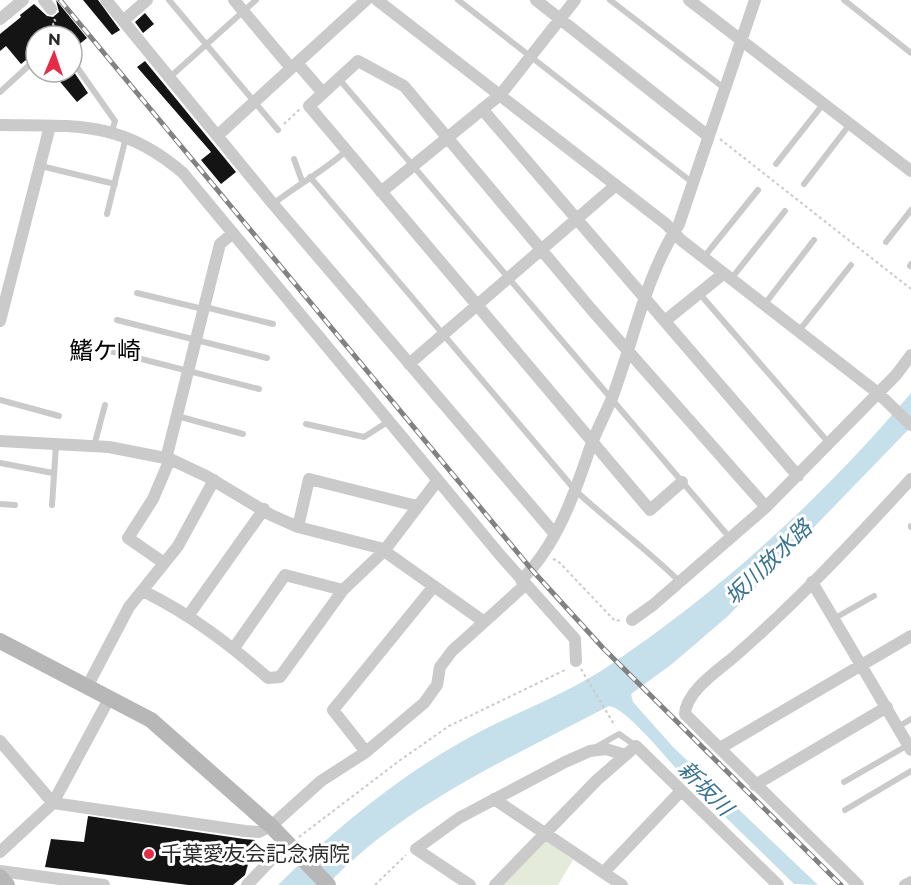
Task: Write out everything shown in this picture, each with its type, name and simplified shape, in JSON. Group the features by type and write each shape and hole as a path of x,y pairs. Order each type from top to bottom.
{"main road":[{"path":"0,640 151,720 292,843 328,885"},
{"path":"0,877 7,885"}],"street":[{"path":"0,19 23,0"},
{"path":"106,0 273,204 554,533"},
{"path":"123,21 147,0"},
{"path":"234,0 294,66 323,93"},
{"path":"217,136 366,0"},
{"path":"377,0 501,94 674,231 727,277 878,393 911,425"},
{"path":"536,0 709,134"},
{"path":"381,192 501,94 575,0"},
{"path":"689,0 911,171"},
{"path":"0,741 54,803 259,832 271,826 321,781 366,752 432,694 437,685 440,667 452,651 523,582 537,565 575,490 612,398 645,296 693,183 755,0"},
{"path":"682,482 650,510 309,106 358,60 404,86 591,309 766,507"},
{"path":"482,109 798,476"},
{"path":"0,125 68,125 112,131 152,149 183,173 523,582 575,639 576,661"},
{"path":"0,321 6,276 41,166 50,126"},
{"path":"409,364 616,185"},
{"path":"164,563 128,538 153,499 168,459 220,244 233,233"},
{"path":"666,320 699,293 727,277"},
{"path":"632,620 731,539 766,507 878,393 911,355"},
{"path":"0,441 109,447 168,459 214,480 298,527 384,551 483,621"},
{"path":"298,527 309,479 417,506"},
{"path":"858,885 685,714 686,705 707,681 753,641 812,582 911,479"},
{"path":"88,686 129,607 178,546 214,480"},
{"path":"143,591 188,616 234,648 268,678 280,677 343,590 384,551 438,480"},
{"path":"188,616 264,509"},
{"path":"234,648 285,575 343,590"},
{"path":"812,582 910,747"},
{"path":"366,752 333,710 434,586"},
{"path":"720,748 911,636"},
{"path":"0,852 54,803 110,697"},
{"path":"755,785 887,707"},
{"path":"495,885 545,832 636,746 778,885"},
{"path":"463,883 416,849 459,818 590,751 606,749 625,755"},
{"path":"604,872 681,791"},
{"path":"494,799 622,885"},
{"path":"247,885 292,843"},
{"path":"0,871 104,885"}],"lane":[{"path":"169,0 278,130"},
{"path":"170,77 256,0"},
{"path":"458,0 693,183"},
{"path":"610,0 724,88"},
{"path":"844,0 911,53"},
{"path":"0,92 24,71"},
{"path":"84,77 115,121 112,131"},
{"path":"339,79 731,539"},
{"path":"776,164 824,102"},
{"path":"804,184 850,123"},
{"path":"107,214 126,136"},
{"path":"273,204 302,181 330,166 346,151"},
{"path":"294,159 302,181"},
{"path":"41,166 115,184"},
{"path":"310,177 575,490 615,528 655,557 680,582"},
{"path":"704,257 758,190"},
{"path":"886,242 911,210"},
{"path":"727,277 785,211"},
{"path":"764,306 814,240"},
{"path":"798,333 851,265"},
{"path":"138,292 273,324"},
{"path":"699,293 828,442"},
{"path":"117,320 267,358"},
{"path":"110,351 259,389"},
{"path":"0,400 59,416"},
{"path":"94,446 105,405"},
{"path":"177,416 243,434"},
{"path":"306,424 364,437 389,421"},
{"path":"52,505 56,445"},
{"path":"0,463 53,473"},
{"path":"0,504 15,505"},
{"path":"835,618 874,596"},
{"path":"898,727 911,719"},
{"path":"590,751 619,734 636,746"},
{"path":"844,782 910,747"},
{"path":"845,810 911,771"}],"path":[{"path":"48,5 49,12 56,22 53,24"},
{"path":"278,130 304,105 309,106"},
{"path":"709,134 911,289"},
{"path":"540,556 558,561 615,621 632,620"},
{"path":"292,843 399,760 448,726 545,682 576,661 619,734"},
{"path":"375,885 407,853 416,849"}],"green space":[{"path":"544,842 548,842 573,860 558,885 502,885"}],"water":[{"path":"911,393 911,426 908,430 728,616 672,664 631,694 633,702 673,747 818,885 794,884 685,778 637,725 617,709 609,706 460,784 425,806 357,856 327,885 278,885 362,809 408,775 475,734 594,675 694,604 808,504"}],"building":[{"path":"56,0 76,24 24,24 24,62 21,64 6,46 0,51 0,34 34,4 47,16 53,17 59,12"},
{"path":"83,0 98,0 120,30 112,35"},
{"path":"145,13 154,24 143,33 135,22"},
{"path":"145,61 236,172 221,184 201,160 211,152 137,67"},
{"path":"62,84 82,84 88,93 77,102"},
{"name":"千葉愛友会記念病院","path":"88,816 255,840 245,875 233,885 188,885 45,867 51,839 84,842"}],"railway":[{"path":"60,0 532,570 603,648 841,885"}],"place":[{"name":"千葉愛友会記念病院","path":"149,854"}],"district":[{"name":"鰭ケ崎","path":"105,351"}],"water label":[{"name":"坂川放水路","path":"768,562"},
{"name":"新坂川","path":"706,788"}]}
